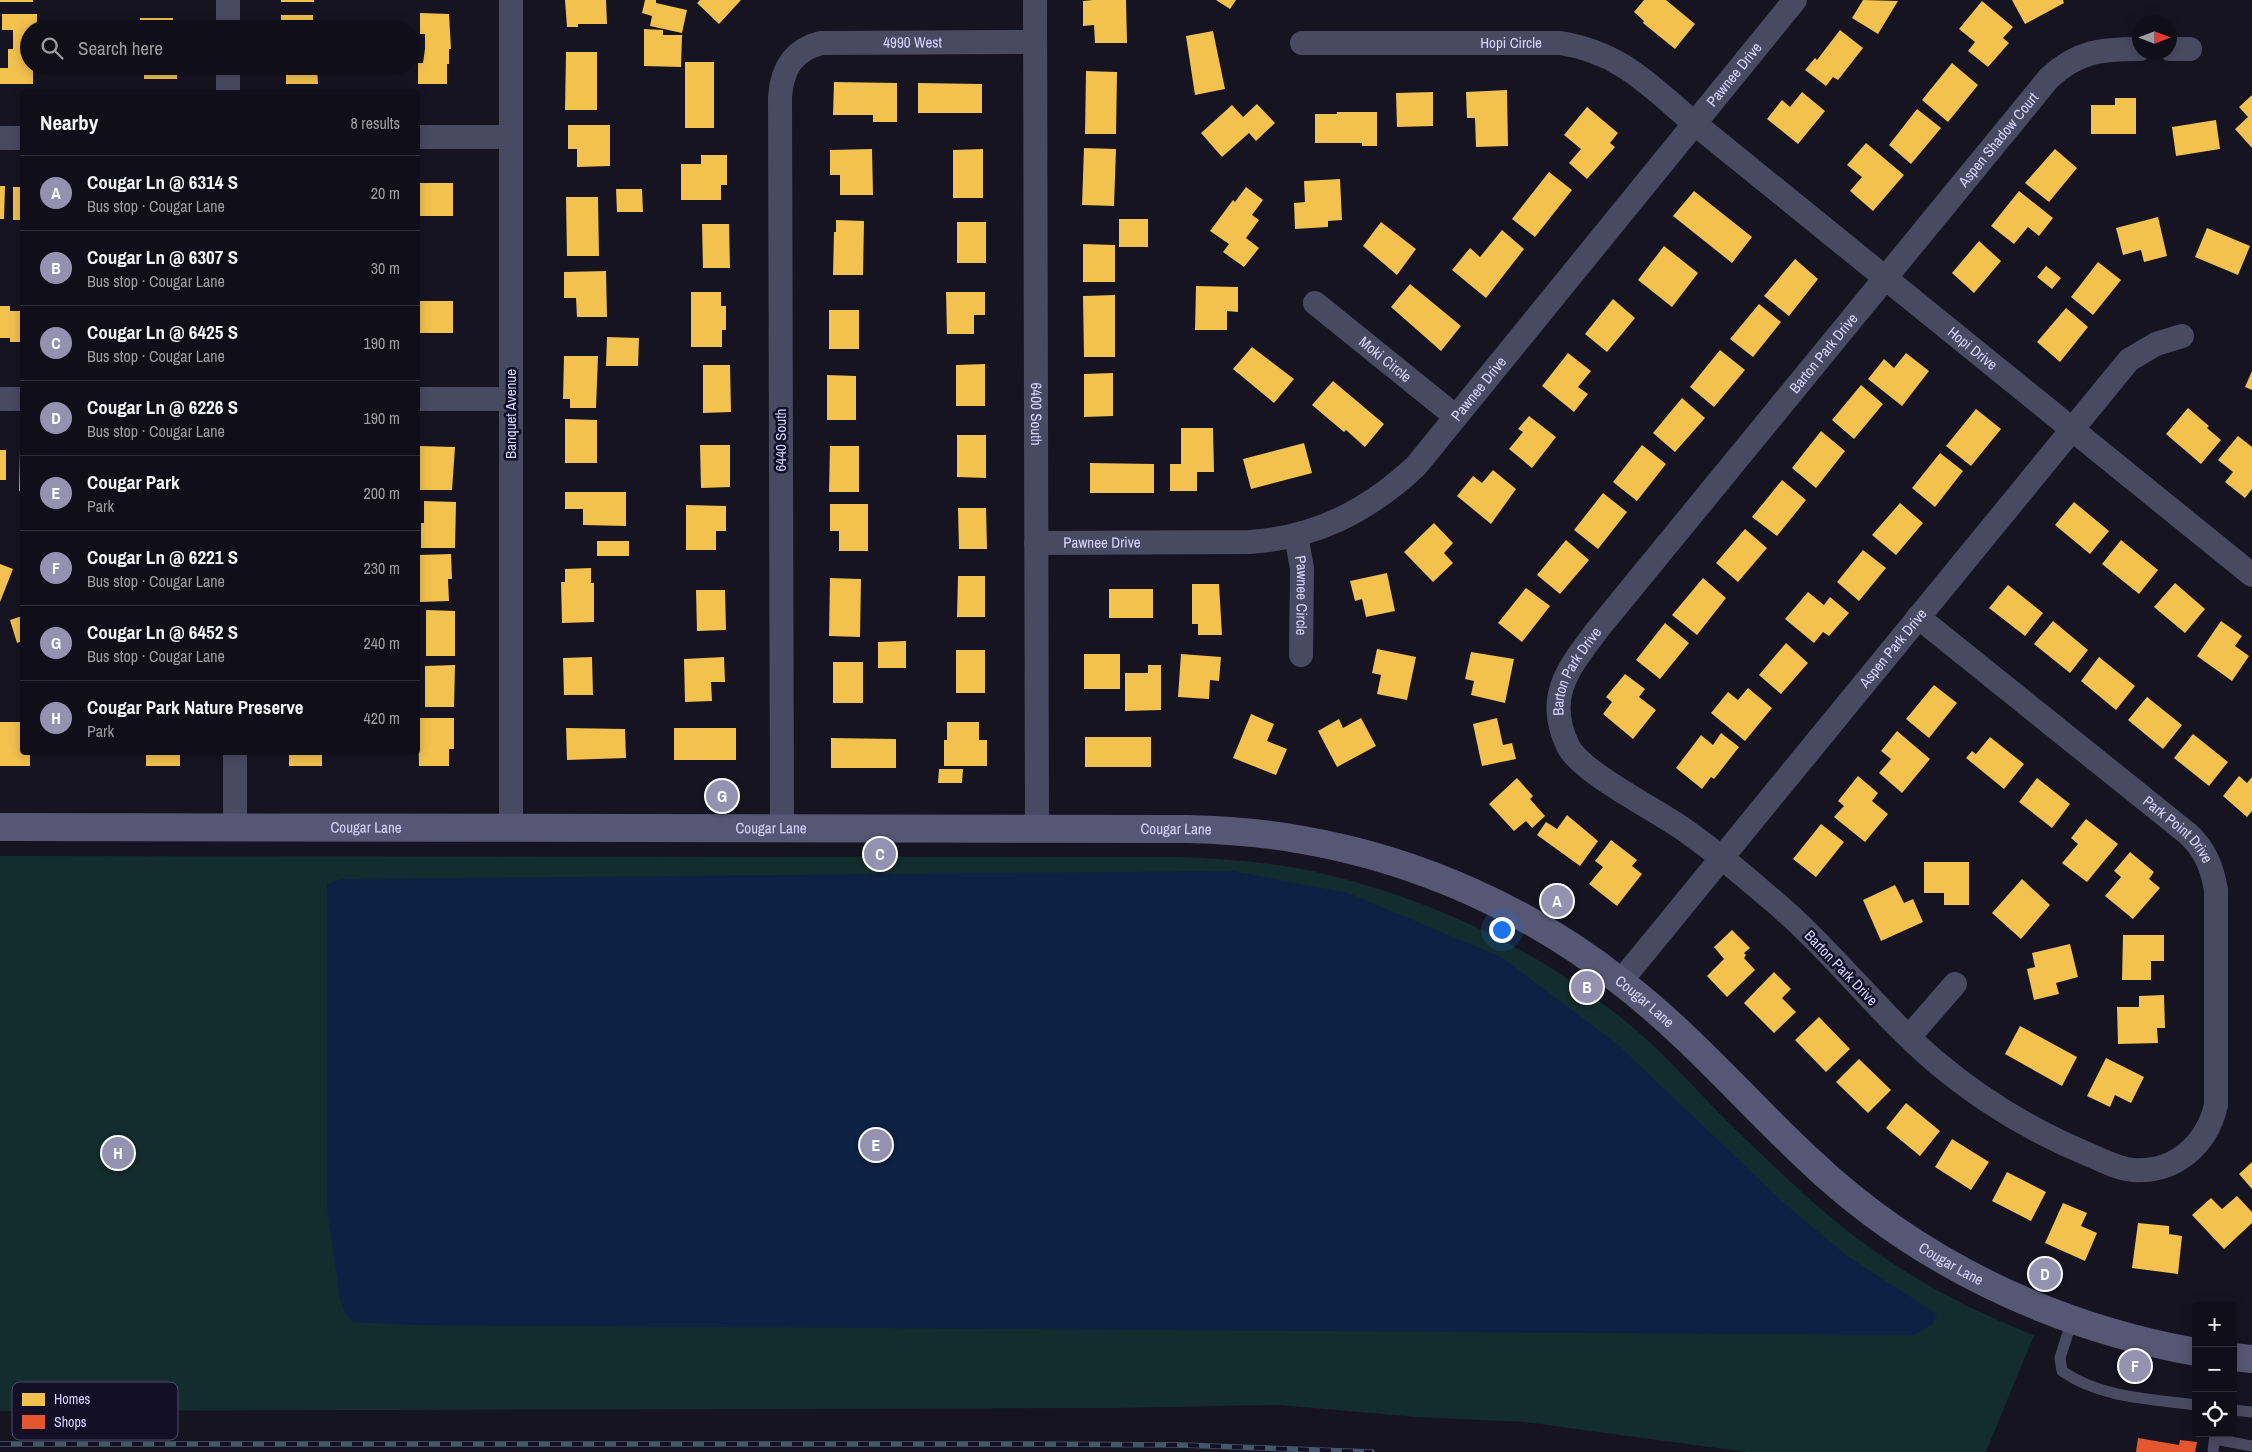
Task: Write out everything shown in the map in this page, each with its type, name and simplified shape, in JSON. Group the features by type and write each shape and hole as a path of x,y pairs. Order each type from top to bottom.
{"main road":[{"name":"Cougar Lane","path":"0,827 1037,828 1228,830 1304,840 1344,848 1424,872 1497,904 1564,942 1621,981 1688,1038 1808,1160 1869,1211 1898,1232 1963,1272 2035,1306 2072,1320 2133,1338 2192,1351"},
{"path":"2237,1357 2252,1359"}],"street":[{"path":"228,0 228,20"},
{"name":"Banquet Avenue","path":"511,0 511,828"},
{"name":"6400 South","path":"1035,0 1037,828"},
{"name":"Pawnee Drive","path":"1036,543 1249,542 1296,536 1340,521 1381,497 1416,466 1794,0"},
{"name":"4990 West","path":"794,56 812,46 832,42 1035,42"},
{"name":"Hopi Circle","path":"1302,44 1544,43 1575,46 1621,63 1636,73 1694,123"},
{"name":"Aspen Shadow Court","path":"1885,278 2058,70 2075,58 2096,51 2132,50"},
{"name":"6440 South","path":"782,828 780,97 783,75 794,56"},
{"path":"228,75 228,90"},
{"name":"Hopi Drive","path":"1694,123 2252,575"},
{"path":"420,137 511,137"},
{"path":"0,138 20,138"},
{"name":"Barton Park Drive","path":"1885,278 1598,629 1564,678 1558,697 1558,714 1563,732 1569,747 1577,758 1606,780 1689,833 1785,911 1909,1037 1960,1081 2015,1118 2073,1148 2121,1168 2148,1170 2162,1167 2186,1155 2196,1146"},
{"name":"Moki Circle","path":"1315,304 1455,416"},
{"name":"Aspen Park Drive","path":"1621,981 2129,360 2156,344 2182,336"},
{"path":"0,399 20,399"},
{"path":"420,399 511,399"},
{"name":"Pawnee Circle","path":"1296,536 1302,568 1301,655"},
{"name":"Park Point Drive","path":"1918,617 2187,833 2205,853 2216,890 2217,1092 2210,1127 2196,1146"},
{"path":"234,827 235,755"},
{"path":"1909,1037 1955,984"}],"lane":[{"path":"2072,1320 2060,1358 2062,1371 2074,1380 2092,1388 2143,1398 2192,1404"},
{"path":"2237,1410 2252,1412"},
{"path":"2213,1452 2215,1437"},
{"path":"2219,1437 2252,1446"}],"green space":[{"path":"0,856 1179,857 1255,862 1293,867 1329,875 1370,886 1449,915 1524,952 1560,974 1595,998 1643,1036 1737,1131 1803,1194 1845,1229 1889,1261 1935,1289 1984,1314 2034,1335 1986,1452 1746,1452 1525,1422 1417,1417 1278,1405 1117,1408 178,1411 178,1382 12,1382 12,1411 0,1411"}],"water":[{"path":"1232,871 1348,893 1501,957 1617,1044 1786,1205 1847,1256 1937,1314 1933,1324 1914,1335 415,1325 353,1322 346,1315 340,1298 327,1209 327,884 341,879"}],"building: Homes":[{"path":"0,0 33,0 33,2 0,2"},
{"path":"281,0 314,0 314,2 281,2"},
{"path":"565,0 606,0 607,24 578,24 578,27 567,27"},
{"path":"645,0 656,0 656,3 687,10 682,33 650,26 652,16 642,13"},
{"path":"700,0 741,0 719,24 697,3"},
{"path":"1126,0 1127,43 1095,43 1094,25 1083,26 1083,1"},
{"path":"1216,0 1236,0 1230,9"},
{"path":"1644,0 1666,0 1695,24 1675,49 1643,23 1644,21 1634,12"},
{"path":"1863,0 1898,1 1878,34 1852,18"},
{"path":"2012,0 2063,0 2064,3 2025,24"},
{"path":"1982,1 2013,27 2003,38 2009,43 1988,67 1968,51 1975,42 1959,29"},
{"path":"420,13 449,14 451,49 449,49 449,64 447,64 447,84 418,84 420,63 423,63 425,49 425,34 420,34"},
{"path":"2,14 37,14 37,20 20,20 20,75 33,75 33,84 0,84 0,68 8,68 8,49 13,49 13,30 2,30"},
{"path":"281,15 313,15 313,20 281,20"},
{"path":"140,18 173,18 173,20 140,20"},
{"path":"644,29 663,30 663,35 682,35 681,67 644,66"},
{"path":"1840,30 1863,48 1838,80 1833,77 1826,86 1805,70 1815,58 1817,60"},
{"path":"1213,31 1225,89 1195,95 1186,36"},
{"path":"566,52 597,52 597,110 565,110"},
{"path":"685,62 714,62 714,128 685,128"},
{"path":"1952,63 1978,85 1948,122 1922,100"},
{"path":"1086,71 1117,72 1116,134 1085,134"},
{"path":"144,75 177,75 177,79 144,79"},
{"path":"286,75 318,75 318,84 286,84"},
{"path":"834,82 897,83 897,122 873,122 873,115 833,115"},
{"path":"918,83 982,84 982,113 918,113"},
{"path":"1507,90 1508,146 1476,147 1475,118 1467,118 1466,92"},
{"path":"1433,92 1433,126 1397,127 1396,93"},
{"path":"1802,92 1825,111 1798,144 1767,119 1782,100 1790,107"},
{"path":"2252,95 2252,148 2235,129 2248,117 2239,107"},
{"path":"2115,98 2136,98 2136,134 2091,134 2091,105 2115,105"},
{"path":"1257,104 1275,123 1256,141 1249,133 1222,157 1201,133 1232,105 1243,117"},
{"path":"1587,107 1618,133 1610,143 1615,147 1587,179 1569,163 1581,149 1564,135"},
{"path":"1917,109 1941,128 1911,164 1889,145"},
{"path":"1337,112 1377,112 1377,146 1362,146 1362,143 1315,143 1315,114 1337,114"},
{"path":"2216,120 2220,149 2176,156 2172,127"},
{"path":"568,125 610,125 610,166 577,167 577,149 568,149"},
{"path":"1866,143 1904,175 1873,211 1850,191 1862,177 1847,165"},
{"path":"1084,148 1116,149 1114,206 1082,205"},
{"path":"872,149 873,195 840,195 840,175 830,175 830,150"},
{"path":"983,149 983,198 953,198 953,150"},
{"path":"2055,149 2077,168 2049,202 2025,183"},
{"path":"701,155 727,155 727,185 721,185 721,200 681,200 681,164 701,164"},
{"path":"1549,172 1572,190 1535,237 1512,219"},
{"path":"1340,179 1342,220 1328,221 1328,227 1295,229 1294,203 1305,202 1304,181"},
{"path":"420,183 453,183 453,216 420,216"},
{"path":"0,186 5,186 4,219 0,219"},
{"path":"13,187 20,187 20,220 13,220"},
{"path":"1246,187 1263,200 1252,215 1259,220 1246,238 1259,248 1244,267 1223,252 1229,244 1210,231 1233,200 1235,202"},
{"path":"616,189 642,189 643,212 617,212"},
{"path":"1694,191 1752,237 1732,263 1673,216"},
{"path":"2019,191 2053,218 2039,236 2028,227 2014,244 1991,226"},
{"path":"566,197 598,197 599,256 567,256"},
{"path":"2158,217 2167,256 2144,262 2141,250 2123,255 2116,228"},
{"path":"1119,219 1148,219 1148,247 1119,247"},
{"path":"836,220 864,221 863,275 833,275"},
{"path":"957,222 986,222 986,263 957,263"},
{"path":"1381,222 1416,249 1397,275 1363,246"},
{"path":"702,224 729,224 730,268 703,268"},
{"path":"2207,228 2250,246 2238,275 2195,257"},
{"path":"1502,230 1524,249 1486,298 1452,270 1470,248 1480,257"},
{"path":"1979,241 2001,261 1974,293 1952,273"},
{"path":"1083,244 1115,245 1115,282 1083,282"},
{"path":"1664,246 1698,273 1672,307 1638,280"},
{"path":"1795,259 1818,279 1789,316 1764,296"},
{"path":"2098,262 2121,280 2093,315 2071,297"},
{"path":"2046,266 2061,278 2052,289 2037,277"},
{"path":"606,271 607,317 577,317 576,298 564,298 564,272"},
{"path":"1410,284 1461,326 1441,351 1391,307"},
{"path":"1196,286 1238,287 1238,312 1227,311 1227,330 1195,330"},
{"path":"691,292 721,292 721,306 726,306 726,330 722,330 722,347 691,347"},
{"path":"946,292 985,292 985,315 974,315 974,334 947,334"},
{"path":"1115,295 1115,357 1084,357 1083,296"},
{"path":"1613,299 1635,318 1607,352 1585,334"},
{"path":"420,301 453,301 453,333 420,333"},
{"path":"1759,304 1781,322 1753,357 1730,339"},
{"path":"0,306 10,306 10,311 20,311 20,342 10,342 10,338 0,338"},
{"path":"2066,308 2088,327 2060,362 2037,342"},
{"path":"829,310 859,310 859,349 829,349"},
{"path":"607,337 639,338 638,366 606,366"},
{"path":"1252,347 1294,379 1274,403 1233,369"},
{"path":"1720,350 1745,370 1714,407 1690,387"},
{"path":"1568,353 1591,371 1578,387 1588,394 1574,412 1542,386"},
{"path":"1906,353 1929,371 1902,406 1868,379 1884,359 1894,368"},
{"path":"564,356 598,356 596,408 570,408 570,399 563,399"},
{"path":"985,364 985,406 956,406 956,365"},
{"path":"703,365 730,365 731,412 703,413"},
{"path":"2252,371 2252,390 2245,387"},
{"path":"1113,373 1113,416 1084,417 1084,374"},
{"path":"827,375 856,376 856,420 827,420"},
{"path":"1333,381 1384,424 1365,447 1346,430 1344,432 1312,405"},
{"path":"1861,385 1883,404 1854,439 1832,420"},
{"path":"1682,398 1705,418 1675,452 1653,433"},
{"path":"2188,408 2209,426 2207,428 2221,440 2201,464 2166,434"},
{"path":"1976,409 2001,429 1971,466 1946,446"},
{"path":"1529,416 1556,437 1532,468 1509,449 1523,432 1518,429"},
{"path":"565,419 597,420 597,463 565,463"},
{"path":"1181,428 1213,428 1214,472 1197,472 1197,491 1170,491 1170,464 1181,464"},
{"path":"1821,431 1845,451 1816,488 1792,468"},
{"path":"957,435 986,435 986,478 957,477"},
{"path":"2238,436 2252,447 2252,489 2245,498 2225,482 2233,472 2218,460"},
{"path":"1304,443 1312,473 1251,489 1243,459"},
{"path":"700,445 730,445 730,487 701,488"},
{"path":"1642,445 1666,464 1637,501 1613,482"},
{"path":"420,446 455,447 452,490 420,490"},
{"path":"830,446 859,446 859,492 829,492"},
{"path":"0,450 6,450 6,480 0,480"},
{"path":"20,450 20,491 19,491"},
{"path":"1940,453 1963,471 1935,507 1912,488"},
{"path":"1090,463 1154,464 1154,493 1090,493"},
{"path":"1493,470 1516,489 1491,524 1457,496 1473,476 1482,483"},
{"path":"1782,480 1806,500 1777,536 1752,517"},
{"path":"565,492 626,492 626,526 583,525 583,509 565,509"},
{"path":"1603,493 1627,512 1598,549 1574,530"},
{"path":"424,501 456,502 455,548 421,548 421,523 424,523"},
{"path":"2074,502 2109,531 2090,554 2055,525"},
{"path":"1900,503 1923,523 1896,555 1872,535"},
{"path":"830,504 868,504 868,551 839,551 839,531 830,531"},
{"path":"686,505 726,506 726,531 716,531 716,550 686,550"},
{"path":"958,508 986,508 987,549 959,549"},
{"path":"1434,523 1453,543 1444,553 1453,563 1433,582 1404,552"},
{"path":"1745,529 1767,548 1738,582 1716,563"},
{"path":"1566,540 1589,560 1560,594 1537,575"},
{"path":"2121,540 2158,570 2139,594 2102,564"},
{"path":"597,541 629,541 629,556 597,556"},
{"path":"1863,550 1886,568 1859,601 1837,582"},
{"path":"451,554 452,579 448,579 449,601 420,602 420,555"},
{"path":"0,564 13,569 0,602"},
{"path":"591,568 591,583 594,583 594,622 562,623 561,582 565,582 565,569"},
{"path":"1387,573 1395,611 1366,617 1362,599 1355,601 1350,581"},
{"path":"958,576 985,576 985,617 957,617"},
{"path":"830,578 861,579 860,637 829,636"},
{"path":"1703,578 1726,598 1697,635 1672,615"},
{"path":"2175,583 2205,609 2185,633 2154,607"},
{"path":"1192,584 1219,584 1222,635 1198,635 1198,624 1192,624"},
{"path":"2008,585 2043,613 2025,636 1989,608"},
{"path":"1526,588 1550,606 1522,642 1498,623"},
{"path":"1109,589 1153,589 1153,618 1109,618"},
{"path":"696,590 725,590 726,630 697,631"},
{"path":"1808,592 1824,605 1830,597 1849,613 1829,636 1823,632 1814,643 1785,619"},
{"path":"426,610 455,611 455,656 426,656"},
{"path":"20,617 20,642 17,643 10,620"},
{"path":"2053,621 2088,650 2070,673 2034,644"},
{"path":"2221,621 2242,636 2235,646 2249,656 2232,681 2197,656"},
{"path":"1665,623 1689,643 1660,679 1636,660"},
{"path":"906,641 906,668 878,668 878,642"},
{"path":"1786,643 1808,663 1781,694 1759,675"},
{"path":"1377,649 1416,657 1407,700 1377,694 1381,675 1372,673"},
{"path":"956,650 985,650 985,693 956,693"},
{"path":"1471,652 1514,659 1505,703 1471,695 1474,681 1465,679"},
{"path":"1084,654 1120,654 1120,689 1084,689"},
{"path":"1181,654 1221,657 1219,681 1210,680 1209,699 1178,697"},
{"path":"592,657 593,695 564,695 563,658"},
{"path":"724,657 725,682 711,682 712,701 685,702 684,659"},
{"path":"2099,657 2135,686 2116,710 2081,681"},
{"path":"833,662 863,662 863,703 833,703"},
{"path":"455,665 454,707 425,707 425,666"},
{"path":"1148,665 1161,665 1161,710 1125,711 1125,673 1148,673"},
{"path":"1625,674 1645,689 1639,697 1656,710 1633,739 1603,714 1612,702 1606,697"},
{"path":"1934,685 1957,703 1929,738 1906,719"},
{"path":"1748,688 1772,708 1745,741 1711,713 1728,692 1738,700"},
{"path":"2147,697 2182,725 2163,749 2128,720"},
{"path":"1251,714 1274,724 1267,741 1287,749 1276,775 1233,758"},
{"path":"420,718 454,718 454,749 449,749 449,766 419,766"},
{"path":"1361,718 1376,746 1337,767 1318,731 1339,719 1343,728"},
{"path":"1497,718 1503,745 1512,743 1516,759 1482,766 1473,724"},
{"path":"0,722 20,722 20,755 30,755 30,766 0,766"},
{"path":"947,722 979,722 979,740 987,740 987,766 944,766 944,740 947,740"},
{"path":"566,728 625,729 626,758 567,760"},
{"path":"674,728 736,728 736,760 674,760"},
{"path":"1897,731 1930,759 1902,793 1879,773 1891,759 1881,751"},
{"path":"1721,733 1739,747 1714,779 1711,777 1702,789 1676,768 1701,735 1713,745"},
{"path":"2193,734 2228,762 2209,786 2174,758"},
{"path":"1085,737 1151,737 1151,767 1085,767"},
{"path":"1990,737 2024,764 2004,789 1966,758 1972,751 1976,754"},
{"path":"831,738 896,739 896,768 831,768"},
{"path":"146,755 180,755 180,766 146,766"},
{"path":"289,755 322,755 322,766 289,766"},
{"path":"939,769 963,769 962,783 938,783"},
{"path":"1858,776 1878,793 1872,801 1888,814 1865,842 1834,817 1844,806 1838,801"},
{"path":"2239,776 2247,783 2252,777 2252,811 2247,817 2223,796"},
{"path":"1517,778 1533,796 1530,799 1545,816 1532,828 1526,821 1514,831 1489,804"},
{"path":"2037,778 2070,804 2052,828 2019,802"},
{"path":"1567,815 1598,841 1580,866 1537,835 1546,822 1557,829"},
{"path":"2086,819 2118,844 2087,882 2062,863 2078,844 2071,838"},
{"path":"1821,824 1844,842 1816,877 1793,859"},
{"path":"1611,840 1637,860 1632,866 1642,874 1617,906 1589,884 1603,867 1595,861"},
{"path":"2130,852 2154,872 2149,879 2160,888 2133,919 2105,896 2121,877 2114,871"},
{"path":"1924,862 1969,862 1969,905 1944,905 1944,893 1924,893"},
{"path":"2022,879 2050,905 2021,939 1992,913"},
{"path":"1895,885 1904,903 1913,899 1923,922 1881,941 1863,900"},
{"path":"1732,930 1750,948 1744,953 1746,955 1744,958 1755,970 1727,997 1707,976 1724,959 1714,947"},
{"path":"2123,935 2164,935 2164,961 2151,961 2151,980 2122,980"},
{"path":"2070,944 2078,977 2056,983 2059,994 2034,1000 2027,969 2035,967 2032,953"},
{"path":"1774,972 1791,989 1782,998 1796,1012 1774,1033 1744,1003"},
{"path":"2164,995 2165,1028 2157,1028 2158,1043 2118,1044 2117,1007 2139,1007 2139,996"},
{"path":"1819,1017 1850,1049 1826,1072 1795,1040"},
{"path":"2020,1026 2077,1057 2062,1086 2005,1054"},
{"path":"2106,1058 2144,1077 2131,1103 2115,1095 2110,1107 2087,1096"},
{"path":"1859,1059 1891,1090 1868,1113 1836,1082"},
{"path":"1906,1103 1940,1131 1920,1156 1886,1128"},
{"path":"1952,1139 1989,1162 1971,1190 1935,1167"},
{"path":"2252,1162 2252,1189 2239,1174"},
{"path":"2007,1172 2046,1192 2031,1221 1992,1201"},
{"path":"2237,1196 2252,1212 2252,1223 2224,1249 2192,1215 2211,1198 2222,1209"},
{"path":"2063,1203 2087,1213 2081,1226 2097,1233 2085,1261 2045,1243"},
{"path":"2138,1223 2169,1226 2169,1234 2182,1236 2178,1274 2132,1268"}],"building: Shops":[{"path":"2138,1438 2179,1445 2180,1440 2197,1442 2195,1452 2136,1452"}],"railway":[{"path":"0,1444 1038,1444 1180,1445 1372,1452"}],"place":[{"name":"Cougar Ln @ 6452 S","path":"722,796"},
{"name":"Cougar Ln @ 6425 S","path":"880,854"},
{"name":"Cougar Ln @ 6314 S","path":"1557,901"},
{"name":"Cougar Ln @ 6307 S","path":"1587,987"},
{"name":"Cougar Park","path":"876,1145"},
{"name":"Cougar Park Nature Preserve","path":"118,1153"},
{"name":"Cougar Ln @ 6226 S","path":"2045,1274"},
{"name":"Cougar Ln @ 6221 S","path":"2135,1366"}]}
